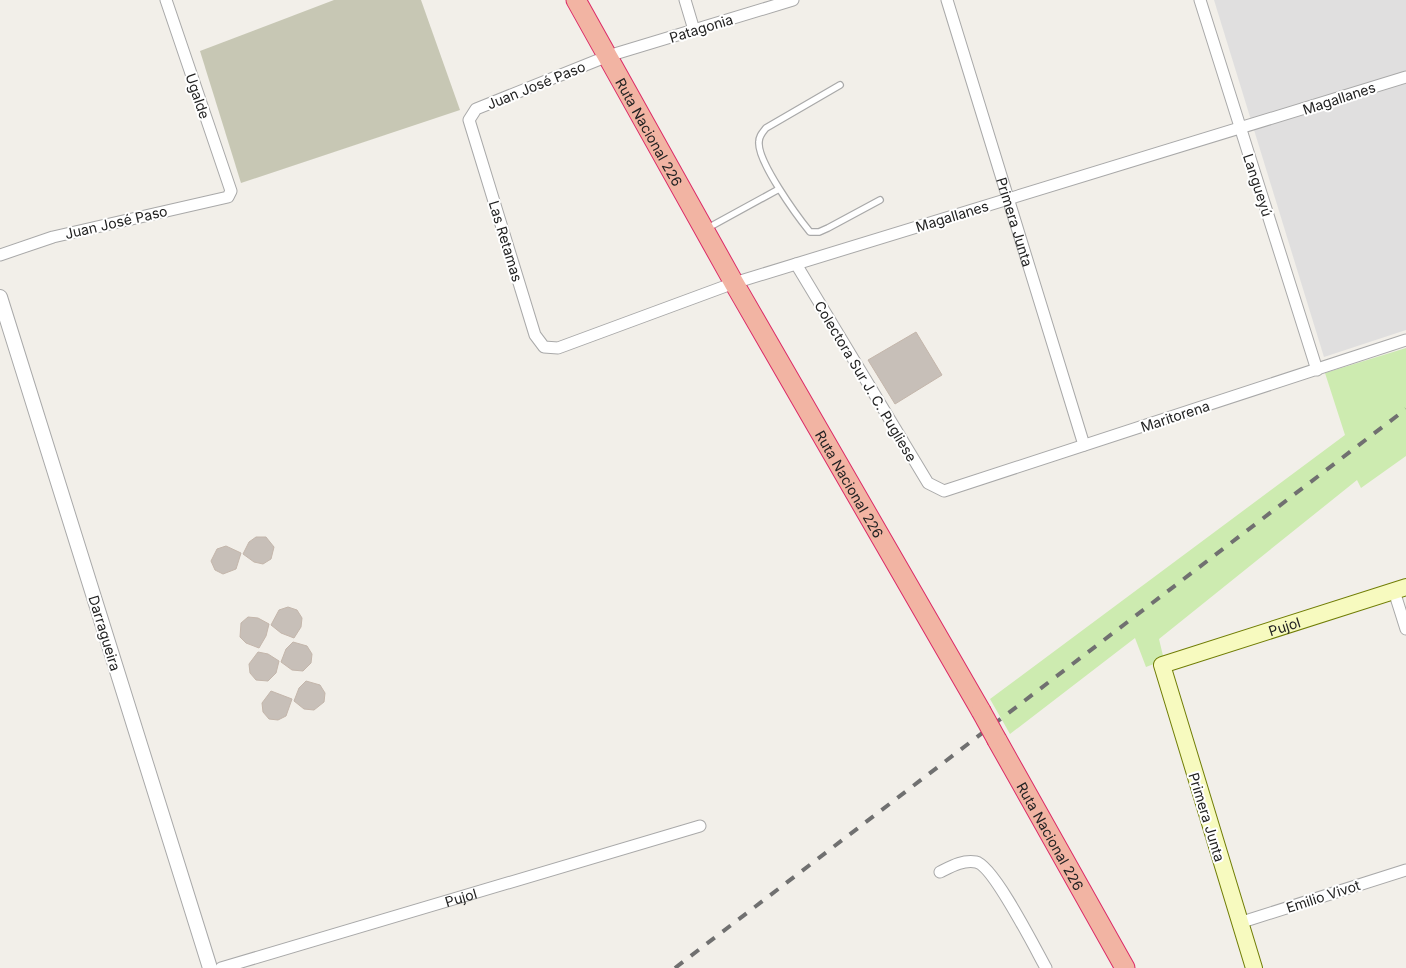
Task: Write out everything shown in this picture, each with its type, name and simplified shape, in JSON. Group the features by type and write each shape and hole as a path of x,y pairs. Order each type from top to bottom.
{"highway":[{"name":"Ruta Nacional 226","path":"576,0 734,283 981,711 1125,968"}],"main road":[{"name":"Pujol","path":"1162,665 1400,589"},
{"name":"Primera Junta","path":"1162,665 1254,968"}],"street":[{"name":"Ugalde","path":"166,0 231,191"},
{"path":"685,0 694,30"},
{"name":"Patagonia","path":"608,56 794,0"},
{"name":"Primera Junta","path":"947,0 1010,198 1084,445"},
{"name":"Langueyú","path":"1200,0 1317,370"},
{"name":"Juan José Paso","path":"469,120 476,109 608,56"},
{"name":"Magallanes","path":"558,348 734,283 1406,77"},
{"name":"Las Retamas","path":"469,120 535,335 544,347 558,348"},
{"name":"Juan José Paso","path":"0,255 53,236 228,197 231,191"},
{"name":"Colectora Sur J. C. Pugliese","path":"796,264 928,483 944,491"},
{"name":"Darragueira","path":"0,298 210,968"},
{"name":"Maritorena","path":"944,491 1406,340"},
{"path":"1400,589 1406,629"},
{"name":"Pujol","path":"220,968 700,826"},
{"path":"940,872 962,862 978,862 986,868 997,882 1046,968"},
{"name":"Emilio Vivot","path":"1239,923 1406,870"}],"lane":[{"path":"840,85 766,128 760,136 758,144 779,189 810,232 819,232 828,228 880,200"},
{"path":"704,230 779,189"}],"shaded area":[{"path":"334,0 421,0 460,110 241,183 200,51"},
{"path":"1214,0 1406,0 1406,330 1324,357"}],"green space":[{"path":"1406,348 1406,456 1361,488 1357,480 1159,639 1164,660 1146,667 1135,638 1010,734 990,699 1345,435 1325,373"}],"building":[{"path":"916,332 942,375 895,404 868,360"},
{"path":"256,537 266,537 274,547 271,559 263,564 254,562 243,554 249,542"},
{"path":"226,546 241,553 236,569 223,574 215,570 211,561 217,549"},
{"path":"288,607 297,610 302,618 301,627 294,638 281,633 271,625 279,610"},
{"path":"248,617 258,618 269,624 266,636 259,648 246,643 240,637 241,623"},
{"path":"293,642 307,646 312,654 311,663 303,671 292,670 281,662 286,649"},
{"path":"258,652 268,654 279,661 276,673 268,681 256,680 250,673 249,664"},
{"path":"306,681 320,685 325,693 324,702 314,710 304,709 294,701 299,688"},
{"path":"271,691 292,699 286,716 278,720 269,719 263,712 262,703"}],"railway":[{"path":"675,968 1406,409"}]}
